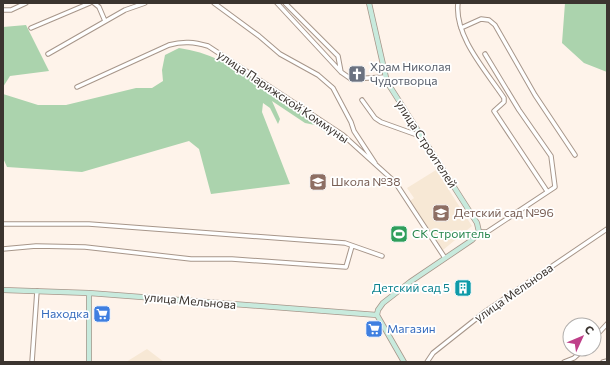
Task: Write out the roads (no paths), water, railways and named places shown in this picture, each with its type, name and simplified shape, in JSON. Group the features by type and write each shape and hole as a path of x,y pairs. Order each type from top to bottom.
{"main road":[{"name":"улица Строителей","path":"369,3 385,77 420,136 477,223 479,232"},
{"path":"404,362 376,315 378,310 383,303 472,240 479,232"},
{"name":"улица Мельнова","path":"3,290 89,293 376,315"},
{"path":"89,293 89,362"}],"street":[{"path":"3,10 11,10 26,3"},
{"path":"31,28 90,3"},
{"path":"94,3 99,7 105,21"},
{"path":"48,54 125,10 145,3"},
{"path":"214,3 259,36 280,54 318,75 333,88 352,122 354,131 379,170"},
{"path":"277,3 341,72 351,79 385,77"},
{"path":"285,3 338,56 341,72"},
{"path":"458,3 457,12 465,40 504,98 504,102 494,111 547,192"},
{"path":"461,28 481,19 489,20 494,25 535,95 575,156"},
{"name":"улица Парижской Коммуны","path":"77,87 169,45 180,42 194,42 208,46 343,135 379,170 395,182 445,258"},
{"path":"479,232 487,232 555,187 551,156 519,110 485,54"},
{"path":"362,100 375,118 381,122 420,136"},
{"path":"3,224 89,224 345,243 382,256"},
{"name":"улица Мельнова","path":"427,362 434,353 486,311 606,229"},
{"path":"3,249 36,246 85,247 191,259 232,259 346,267 352,246"},
{"path":"32,362 37,291"},
{"path":"564,362 575,357"},
{"path":"603,362 607,361"}],"place":[{"name":"Храм Николая Чудотворца","path":"357,74"},
{"name":"Школа №38","path":"318,182"},
{"name":"Детский сад №96","path":"441,213"},
{"name":"СК Строитель","path":"399,234"},
{"name":"Детский сад 5","path":"463,288"},
{"name":"Находка","path":"102,314"},
{"name":"Магазин","path":"374,329"}]}
